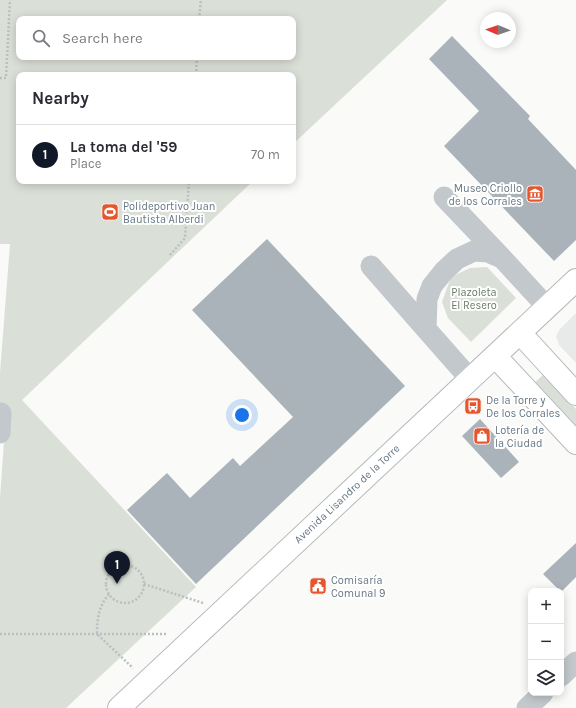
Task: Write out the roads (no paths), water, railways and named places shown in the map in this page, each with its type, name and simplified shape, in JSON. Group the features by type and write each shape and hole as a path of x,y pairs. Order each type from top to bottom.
{"main road":[{"name":"Avenida Lisandro de la Torre","path":"119,708 576,280"},
{"path":"520,333 576,394"},
{"path":"495,356 576,443"}],"street":[{"path":"444,197 547,307"},
{"path":"426,329 427,299 432,286 444,271 457,259 474,251 488,252 502,258"},
{"path":"372,266 470,379"},
{"path":"564,673 576,662"},
{"path":"527,708 540,696"}],"place":[{"name":"Museo Criollo de los Corrales","path":"535,194"},
{"name":"Polideportivo Juan Bautista Alberdi","path":"110,212"},
{"name":"De la Torre y De los Corrales","path":"473,406"},
{"name":"Lotería de la Ciudad","path":"482,436"},
{"name":"La toma del '59","path":"117,584"},
{"name":"Comisaría Comunal 9","path":"318,586"}],"park label":[{"name":"Plazoleta El Resero","path":"474,298"}]}
